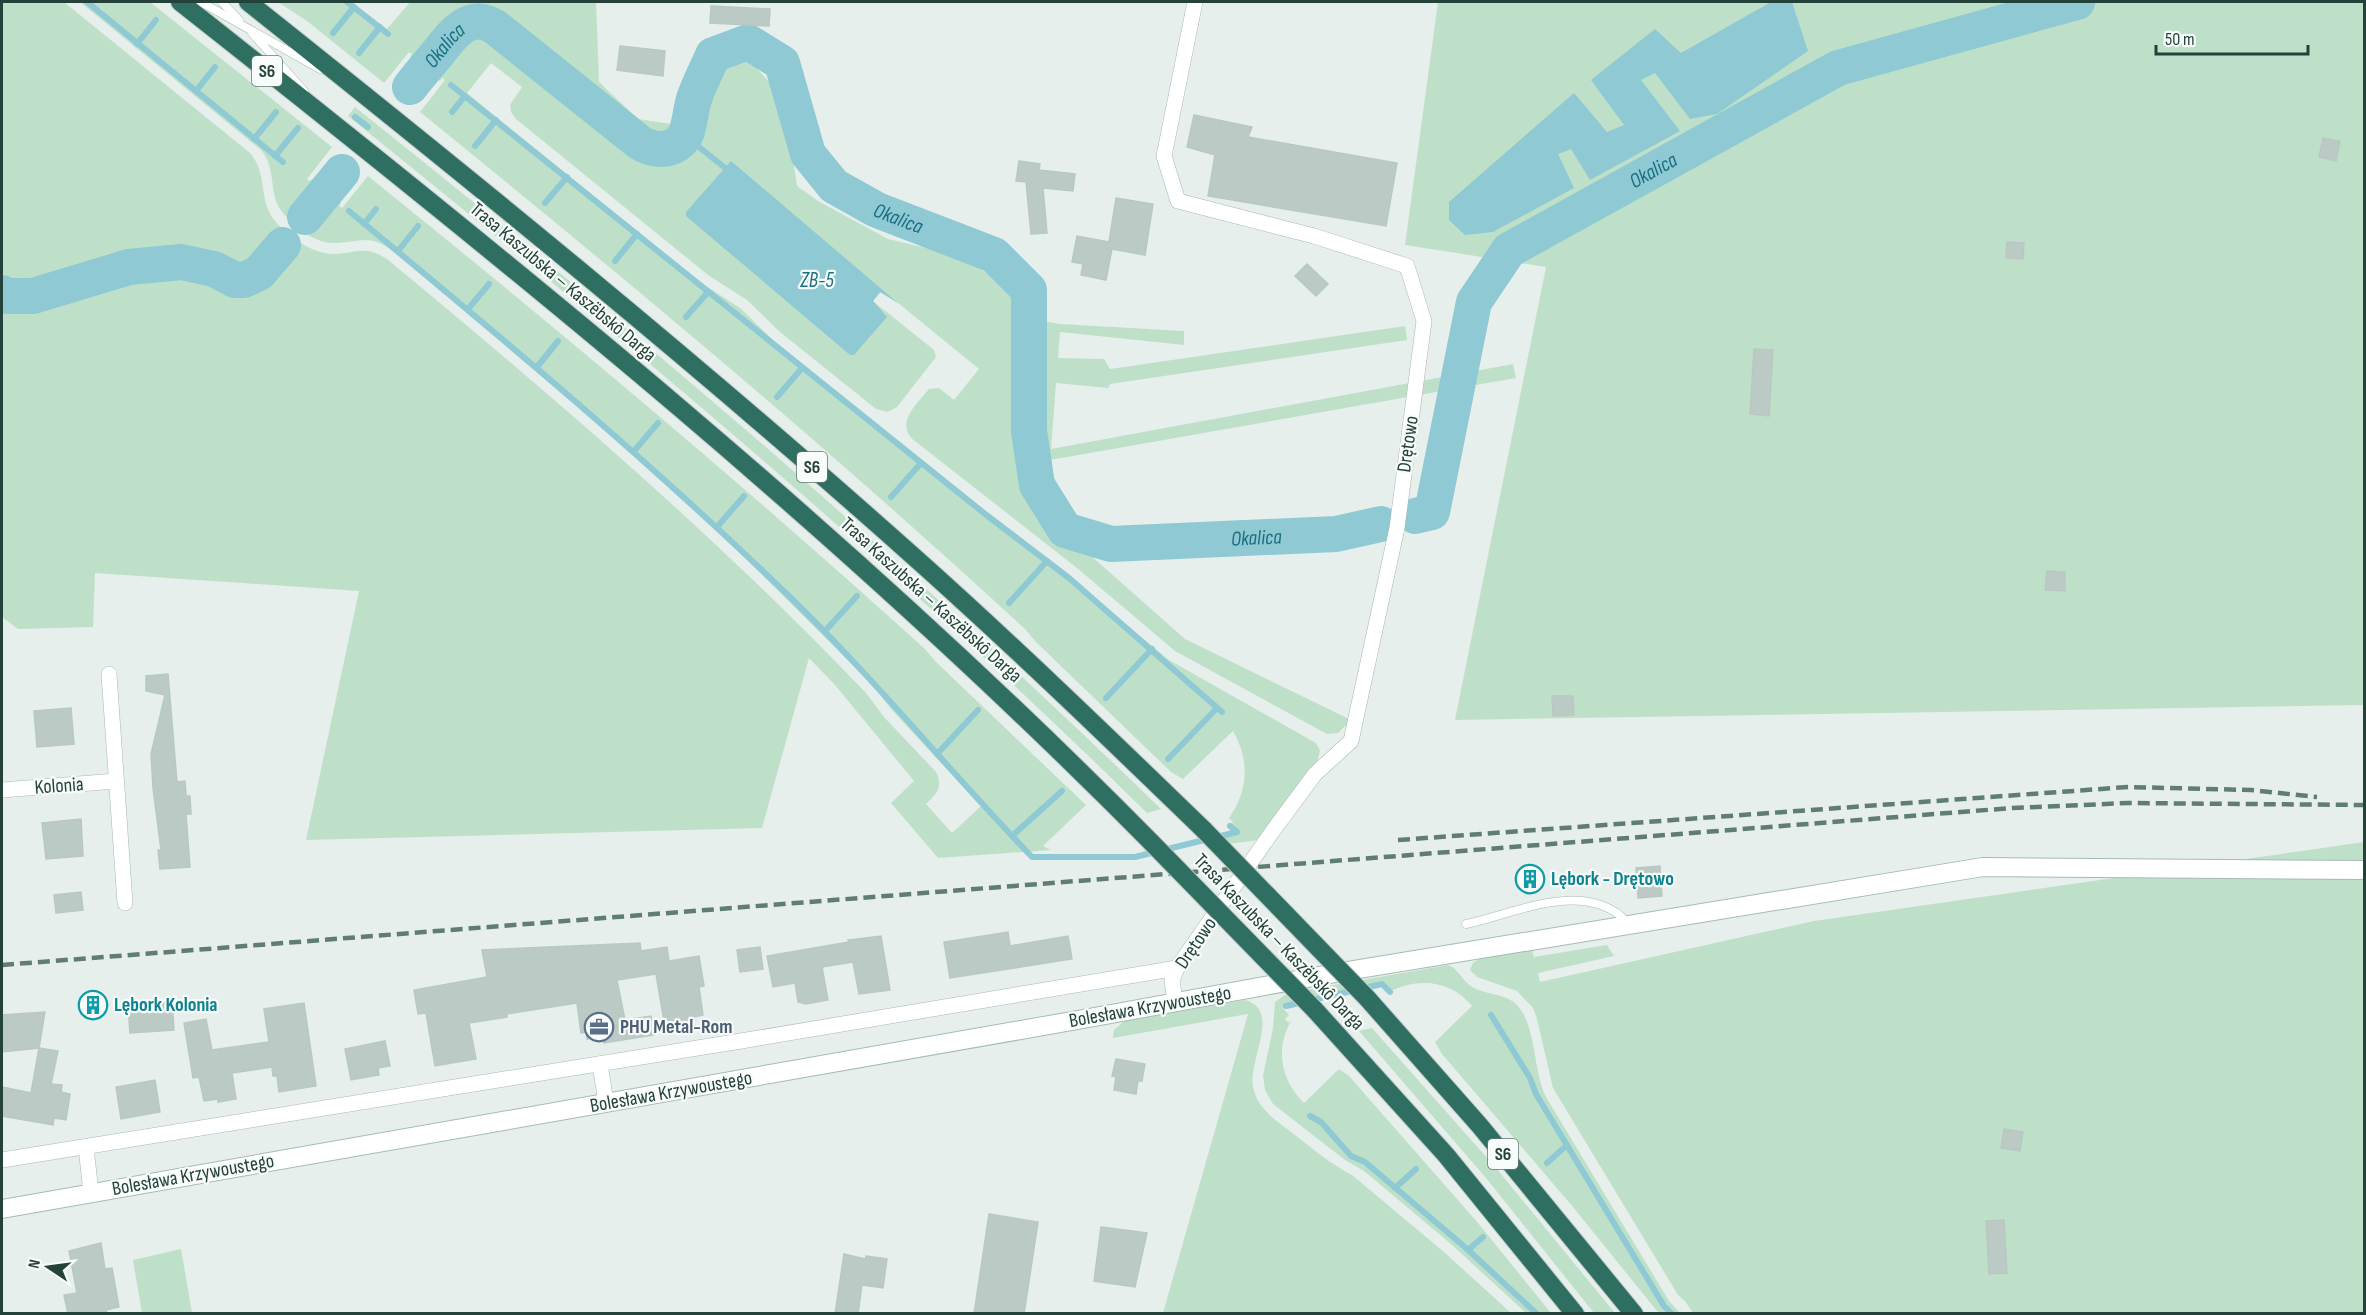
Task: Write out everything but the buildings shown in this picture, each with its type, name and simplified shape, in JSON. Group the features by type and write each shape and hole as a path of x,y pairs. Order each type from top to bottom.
{"highway":[{"name":"Trasa Kaszubska – Kaszëbskô Darga","path":"180,2 362,146 656,389 775,490 1015,707 1315,1010 1446,1155 1575,1314"},
{"name":"Trasa Kaszubska – Kaszëbskô Darga","path":"248,2 401,124 675,349 803,459 1046,678 1204,830 1367,998 1569,1231 1634,1314"}],"main road":[{"name":"Bolesława Krzywoustego","path":"2,1209 1341,972 1983,867 2364,870"}],"street":[{"name":"Drętowo","path":"1175,1002 1172,980 1177,968 1315,774 1351,741 1397,528 1424,321 1407,266 1314,236 1178,201 1164,156 1195,2"},
{"path":"109,674 125,903"},
{"name":"Kolonia","path":"2,790 116,781"},
{"path":"2,1160 1177,968"},
{"path":"600,1064 606,1103"},
{"path":"86,1148 91,1193"}],"lane":[{"path":"201,2 365,95"},
{"path":"222,2 339,128"},
{"path":"1466,924 1534,905 1568,901 1595,904 1609,910 1622,917 1624,927"}],"green space":[{"path":"3,2 64,2 250,153 259,169 266,205 275,221 287,233 317,251 334,254 366,251 387,259 572,415 693,523 866,693 884,717 936,772 939,786 926,804 952,833 981,806 890,708 871,683 729,542 587,414 394,252 370,240 326,242 299,229 278,206 269,166 261,150 80,2 150,2 332,147 307,179 310,181 312,179 319,185 332,170 341,173 346,181 333,197 341,203 339,206 342,208 368,176 510,291 788,527 925,649 1086,805 1043,846 1051,850 938,858 891,803 914,781 835,685 809,658 762,828 306,840 359,591 95,573 93,627 18,629 2,617"},
{"path":"278,2 352,2 387,29 410,2 596,2 599,82 638,119 678,125 685,113 694,118 706,94 731,56 754,65 784,99 797,186 818,201 888,239 960,256 1012,288 1025,318 1060,324 1184,331 1184,345 1060,332 1058,358 1104,359 1110,369 1405,326 1407,340 1110,384 1108,388 1056,383 1051,449 1513,364 1516,378 1050,460 1049,475 1034,473 1039,483 1070,509 1072,539 1185,639 1351,720 1338,733 1327,734 1175,651 1077,568 911,438 906,425 908,418 929,389 939,388 954,400 979,369 898,303 881,292 873,301 934,350 936,357 897,407 888,412 876,409 780,332 747,300 708,275 516,119 511,112 510,105 522,87 491,63 467,93 700,282 740,308 775,342 1070,576 1169,660 1316,743 1320,750 1317,764 1260,840 1184,844 1234,832 1230,826 1233,822 1229,818 1226,822 1243,789 1244,766 1243,754 1233,731 1183,779 1171,772 1025,629 802,430 420,112 445,80 442,78 440,81 432,74 420,89 410,87 406,78 419,63 410,57 412,54 409,52 384,83 307,21"},
{"path":"1438,2 2364,2 2364,705 1455,720 1546,267 1405,245"},
{"path":"355,107 563,275 767,448 966,625 1161,809 1147,813 1052,721 856,542 554,284 348,116"},
{"path":"2364,842 2364,1313 1693,1313 1678,1295 1553,1088 1533,1008 1517,991 1477,977 1470,970 1473,963 1479,959 1532,950 1534,957 1607,945 1614,956 1538,973 1540,982 1814,921"},
{"path":"1448,965 1472,987 1507,998 1520,1009 1530,1031 1538,1073 1546,1097 1669,1301 1680,1313 1657,1311 1573,1207 1442,1054 1435,1042 1472,1006 1454,991 1444,986 1422,983 1400,987 1389,992 1382,985 1283,1008 1289,1015 1285,1019 1289,1023 1292,1019 1283,1041 1285,1074 1304,1103 1339,1069 1349,1076 1478,1223 1551,1313 1526,1313 1451,1244 1364,1171 1345,1160 1273,1104 1265,1090 1263,1076 1273,1028 1275,1002 1288,993"},
{"path":"1245,1000 1256,1006 1261,1014 1261,1037 1255,1063 1253,1087 1264,1108 1315,1151 1352,1175 1444,1252 1511,1313 1163,1313 1248,1014 1113,1038 1114,1030 1124,1021"},
{"path":"1372,1028 1496,1168 1615,1313 1594,1313 1486,1178 1359,1031"},
{"path":"181,1249 192,1313 142,1313 133,1260"}],"water":[{"path":"1771,2 1792,2 1808,51 1717,114 1690,119 1655,73 1641,80 1680,131 1590,180 1571,149 1558,154 1574,188 1493,232 1465,235 1449,220 1449,202 1574,93 1607,132 1624,125 1591,80 1655,29 1681,53"},
{"name":"ZB-5","path":"731,161 898,303 880,292 873,301 887,317 854,355 850,355 686,216 686,212"}],"waterway":[{"path":"87,2 283,162"},
{"path":"347,2 388,34"},
{"name":"Okalica","path":"1415,516 1432,512 1474,302 1509,250 1838,68 2077,2"},
{"path":"333,33 354,7"},
{"path":"137,44 156,20"},
{"name":"Okalica","path":"410,87 456,32 469,23 486,23 495,27 639,142 652,148 666,149 678,143 687,131 694,99 713,55 748,42 782,63 808,154 834,186 877,210 994,255 1029,290 1029,431 1037,485 1065,530 1111,544 1336,534 1381,524"},
{"path":"359,53 380,27"},
{"path":"196,91 215,67"},
{"path":"451,85 985,514 1069,578 1222,712"},
{"path":"452,112 465,96"},
{"path":"254,139 276,112"},
{"path":"355,117 368,127"},
{"path":"475,146 496,120"},
{"path":"275,156 298,128"},
{"path":"684,135 724,167"},
{"name":"Okalica","path":"305,217 342,172"},
{"path":"545,203 567,177"},
{"path":"364,224 376,209"},
{"path":"349,211 577,403 743,552 827,634 1032,857 1135,857 1237,832 1230,826"},
{"path":"398,251 418,226"},
{"path":"615,261 637,234"},
{"name":"Okalica","path":"2,293 7,296 33,296 129,267 181,262 214,269 235,280 244,280 259,273 283,245"},
{"path":"468,309 489,284"},
{"path":"686,317 708,292"},
{"path":"537,367 558,341"},
{"path":"777,397 802,368"},
{"path":"634,451 658,423"},
{"path":"891,497 921,463"},
{"path":"717,527 744,496"},
{"path":"1009,603 1047,561"},
{"path":"825,631 857,596"},
{"path":"1106,698 1152,649"},
{"path":"1168,759 1217,708"},
{"path":"937,754 978,710"},
{"path":"1012,836 1062,791"},
{"path":"1286,1006 1382,984 1390,992"},
{"path":"1491,1015 1664,1306 1672,1314"},
{"path":"1310,1116 1321,1122 1351,1156 1365,1162 1466,1248 1537,1314"},
{"path":"1547,1163 1567,1145"},
{"path":"1395,1188 1416,1169"},
{"path":"1468,1250 1483,1237"}],"railway":[{"path":"1398,840 2128,787 2251,790 2317,797"},
{"path":"2,965 2012,808 2128,803 2364,805"}],"place":[{"name":"Lębork - Drętowo","path":"1530,879"},
{"name":"Lębork Kolonia","path":"93,1005"},
{"name":"PHU Metal-Rom","path":"599,1027"}]}
